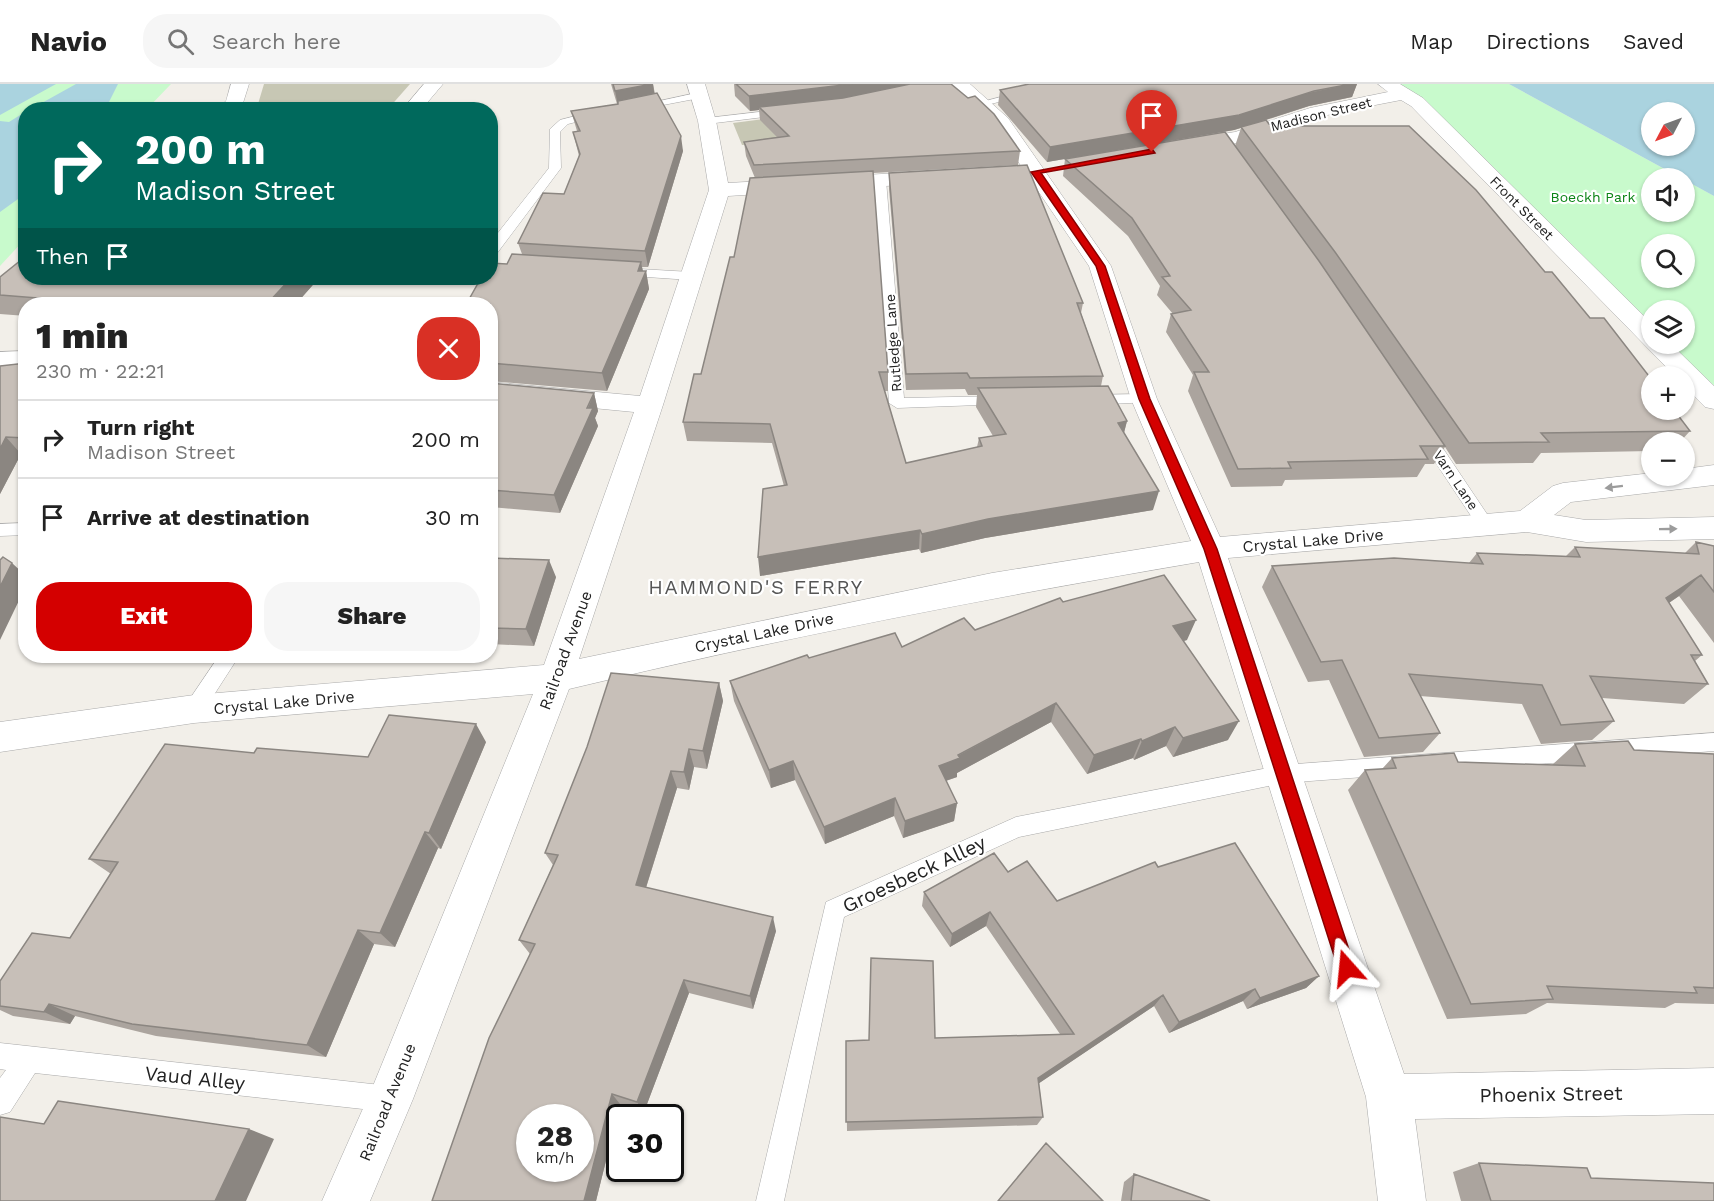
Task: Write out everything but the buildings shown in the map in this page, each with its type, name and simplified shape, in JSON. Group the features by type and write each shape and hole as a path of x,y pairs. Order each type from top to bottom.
{"street":[{"path":"234,102 240,84"},
{"path":"418,102 434,84"},
{"path":"961,89 1001,122 1100,266 1144,399 1210,549 1389,1097 1402,1201"},
{"name":"Front Street","path":"1395,89 1417,102 1641,327"},
{"name":"Madison Street","path":"1163,149 1230,138 1395,89"},
{"name":"Railroad Avenue","path":"346,1201 390,1099 556,678 650,405 719,190 701,100"},
{"name":"Madison Street","path":"1230,138 1298,136"},
{"path":"1428,136 1451,136"},
{"path":"719,190 958,176"},
{"path":"1667,354 1714,400"},
{"path":"0,360 18,359"},
{"path":"498,391 650,405"},
{"path":"1527,520 1563,493 1714,475"},
{"name":"Crystal Lake Drive","path":"0,737 194,709 556,678 680,649 992,585 1210,549 1527,520 1586,531 1714,528"},
{"name":"Phoenix Street","path":"1389,1097 1714,1091"}],"lane":[{"path":"961,89 1064,84"},
{"path":"498,243 555,168 554,131 564,122 615,110 701,100 798,111"},
{"path":"1230,138 1235,158"},
{"name":"Rutledge Lane","path":"880,180 897,403 1015,401"},
{"path":"609,271 691,276"},
{"path":"1074,400 1144,399"},
{"name":"Varn Lane","path":"1419,425 1485,524"},
{"path":"0,530 18,529"},
{"path":"194,709 224,663"},
{"path":"1283,774 1714,742"},
{"name":"Groesbeck Alley","path":"770,1201 834,910 1016,827 1283,774"},
{"name":"Vaud Alley","path":"0,1056 390,1099"},
{"path":"0,1102 28,1060"}],"shaded area":[{"path":"264,84 410,84 394,102 259,102"},
{"path":"844,109 863,139 742,145 733,123"}],"green space":[{"path":"0,84 171,84 154,102 18,102 18,247 0,266"},
{"name":"Boeckh Park","path":"1400,84 1509,84 1663,168 1641,168 1641,222 1695,222 1695,186 1714,196 1714,401 1695,382 1695,366 1679,366 1667,354 1695,354 1695,300 1641,300 1641,328"}],"water":[{"path":"0,84 56,84 23,102 18,102 18,105 0,115"},
{"path":"76,84 118,84 109,102 44,102"},
{"path":"1509,84 1714,84 1714,196 1695,186 1695,168 1663,168"},
{"path":"18,116 18,199 0,212 0,121 9,122"}],"district":[{"name":"HAMMOND'S FERRY","path":"756,587"}],"route":[{"path":"1152,152 1035,172 1100,266 1144,399 1210,549 1347,968"}]}
